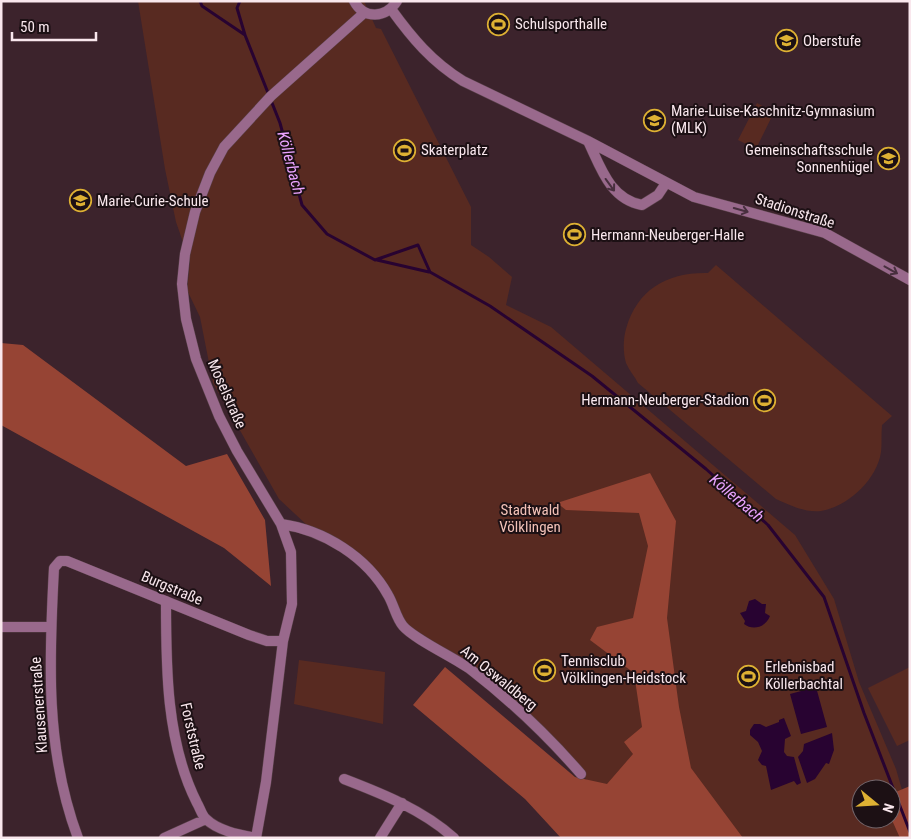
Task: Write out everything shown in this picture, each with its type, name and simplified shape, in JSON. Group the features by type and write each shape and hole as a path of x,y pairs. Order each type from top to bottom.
{"street":[{"path":"354,1 364,12 373,15 383,14 394,5"},
{"name":"Stadionstraße","path":"394,5 422,49 447,71 694,196 825,233 910,280"},
{"name":"Moselstraße","path":"256,838 266,782 283,641 292,604 291,552 281,524 237,451 214,405 196,359 186,319 182,284 185,254 195,212 210,173 224,147 271,96 343,33 364,12"},
{"path":"588,141 605,178 614,191 629,202 642,205 658,194 666,183"},
{"name":"Am Oswaldberg","path":"281,524 295,526 330,539 365,564 388,594 403,627 470,669 554,743 581,774"},
{"name":"Burgstraße","path":"54,568 60,561 67,561 249,635 267,640 283,641"},
{"name":"Klausenerstraße","path":"54,568 51,627 52,727 60,777 78,838"},
{"name":"Forststraße","path":"166,601 166,652 170,706 190,789 206,819"},
{"path":"1,627 51,627"},
{"path":"344,779 402,803 439,824 454,838"},
{"path":"380,838 402,803"},
{"path":"164,838 206,819 241,835 256,838"}],"green space":[{"name":"Stadtwald Völklingen","path":"138,1 364,1 376,28 381,29 471,207 471,245 489,257 512,277 506,305 551,327 795,535 834,599 859,682 899,779 851,779 851,829 901,829 901,786 910,818 910,838 606,838 615,812 554,743 470,669 403,627 365,564 309,527 279,499 213,383 200,317 187,290 190,262 176,222 165,169"},
{"path":"757,103 774,112 756,149 738,140"},
{"name":"Hermann-Neuberger-Stadion","path":"716,265 892,416 882,425 881,452 874,472 859,491 841,504 821,511 809,511 776,499 638,383 627,366 624,350 626,329 631,315 646,293 667,280 693,273 708,273"},
{"path":"299,660 385,672 383,724 294,704"},
{"path":"910,667 910,740 897,746 868,688"}],"shaded area":[{"path":"1,343 23,345 186,466 227,454 265,520 271,586 224,548 1,425"},
{"path":"650,473 676,521 667,618 679,707 691,768 743,838 561,838 525,799 413,705 445,667 575,777 607,784 633,754 624,742 642,727 634,673 590,640 597,627 633,618 648,546 639,513 566,510 557,503"},
{"path":"755,599 762,604 766,604 765,613 770,616 766,623 759,627 751,627 744,624 745,621 740,613 746,611 749,601"},
{"path":"816,687 827,727 801,734 790,694"},
{"path":"784,718 791,736 785,739 784,752 787,756 794,757 801,783 797,785 794,781 771,790 766,766 762,765 758,760 762,751 758,742 750,735 750,730 754,724 766,727"},
{"path":"832,733 834,750 829,764 826,763 815,779 807,783 798,757 803,751 804,744"},
{"path":"910,786 910,838 900,838 896,829 901,829 901,790"}],"waterway":[{"name":"Köllerbach","path":"200,1 202,6 245,35 280,123 302,205 327,234 375,260 418,245 430,272 490,306 592,376 706,469 768,525 824,597 864,713 910,832"},
{"name":"Köllerbach","path":"240,1 237,8 245,35"},
{"name":"Köllerbach","path":"377,260 429,272"}],"place":[{"name":"Schulsporthalle","path":"499,24"},
{"name":"Oberstufe","path":"787,41"},
{"name":"Marie-Luise-Kaschnitz-Gymnasium (MLK)","path":"655,120"},
{"name":"Skaterplatz","path":"405,150"},
{"name":"Gemeinschaftsschule Sonnenhügel","path":"889,159"},
{"name":"Marie-Curie-Schule","path":"81,201"},
{"name":"Hermann-Neuberger-Halle","path":"575,235"},
{"name":"Hermann-Neuberger-Stadion","path":"765,400"},
{"name":"Tennisclub Völklingen-Heidstock","path":"545,670"},
{"name":"Erlebnisbad Köllerbachtal","path":"749,676"}]}
